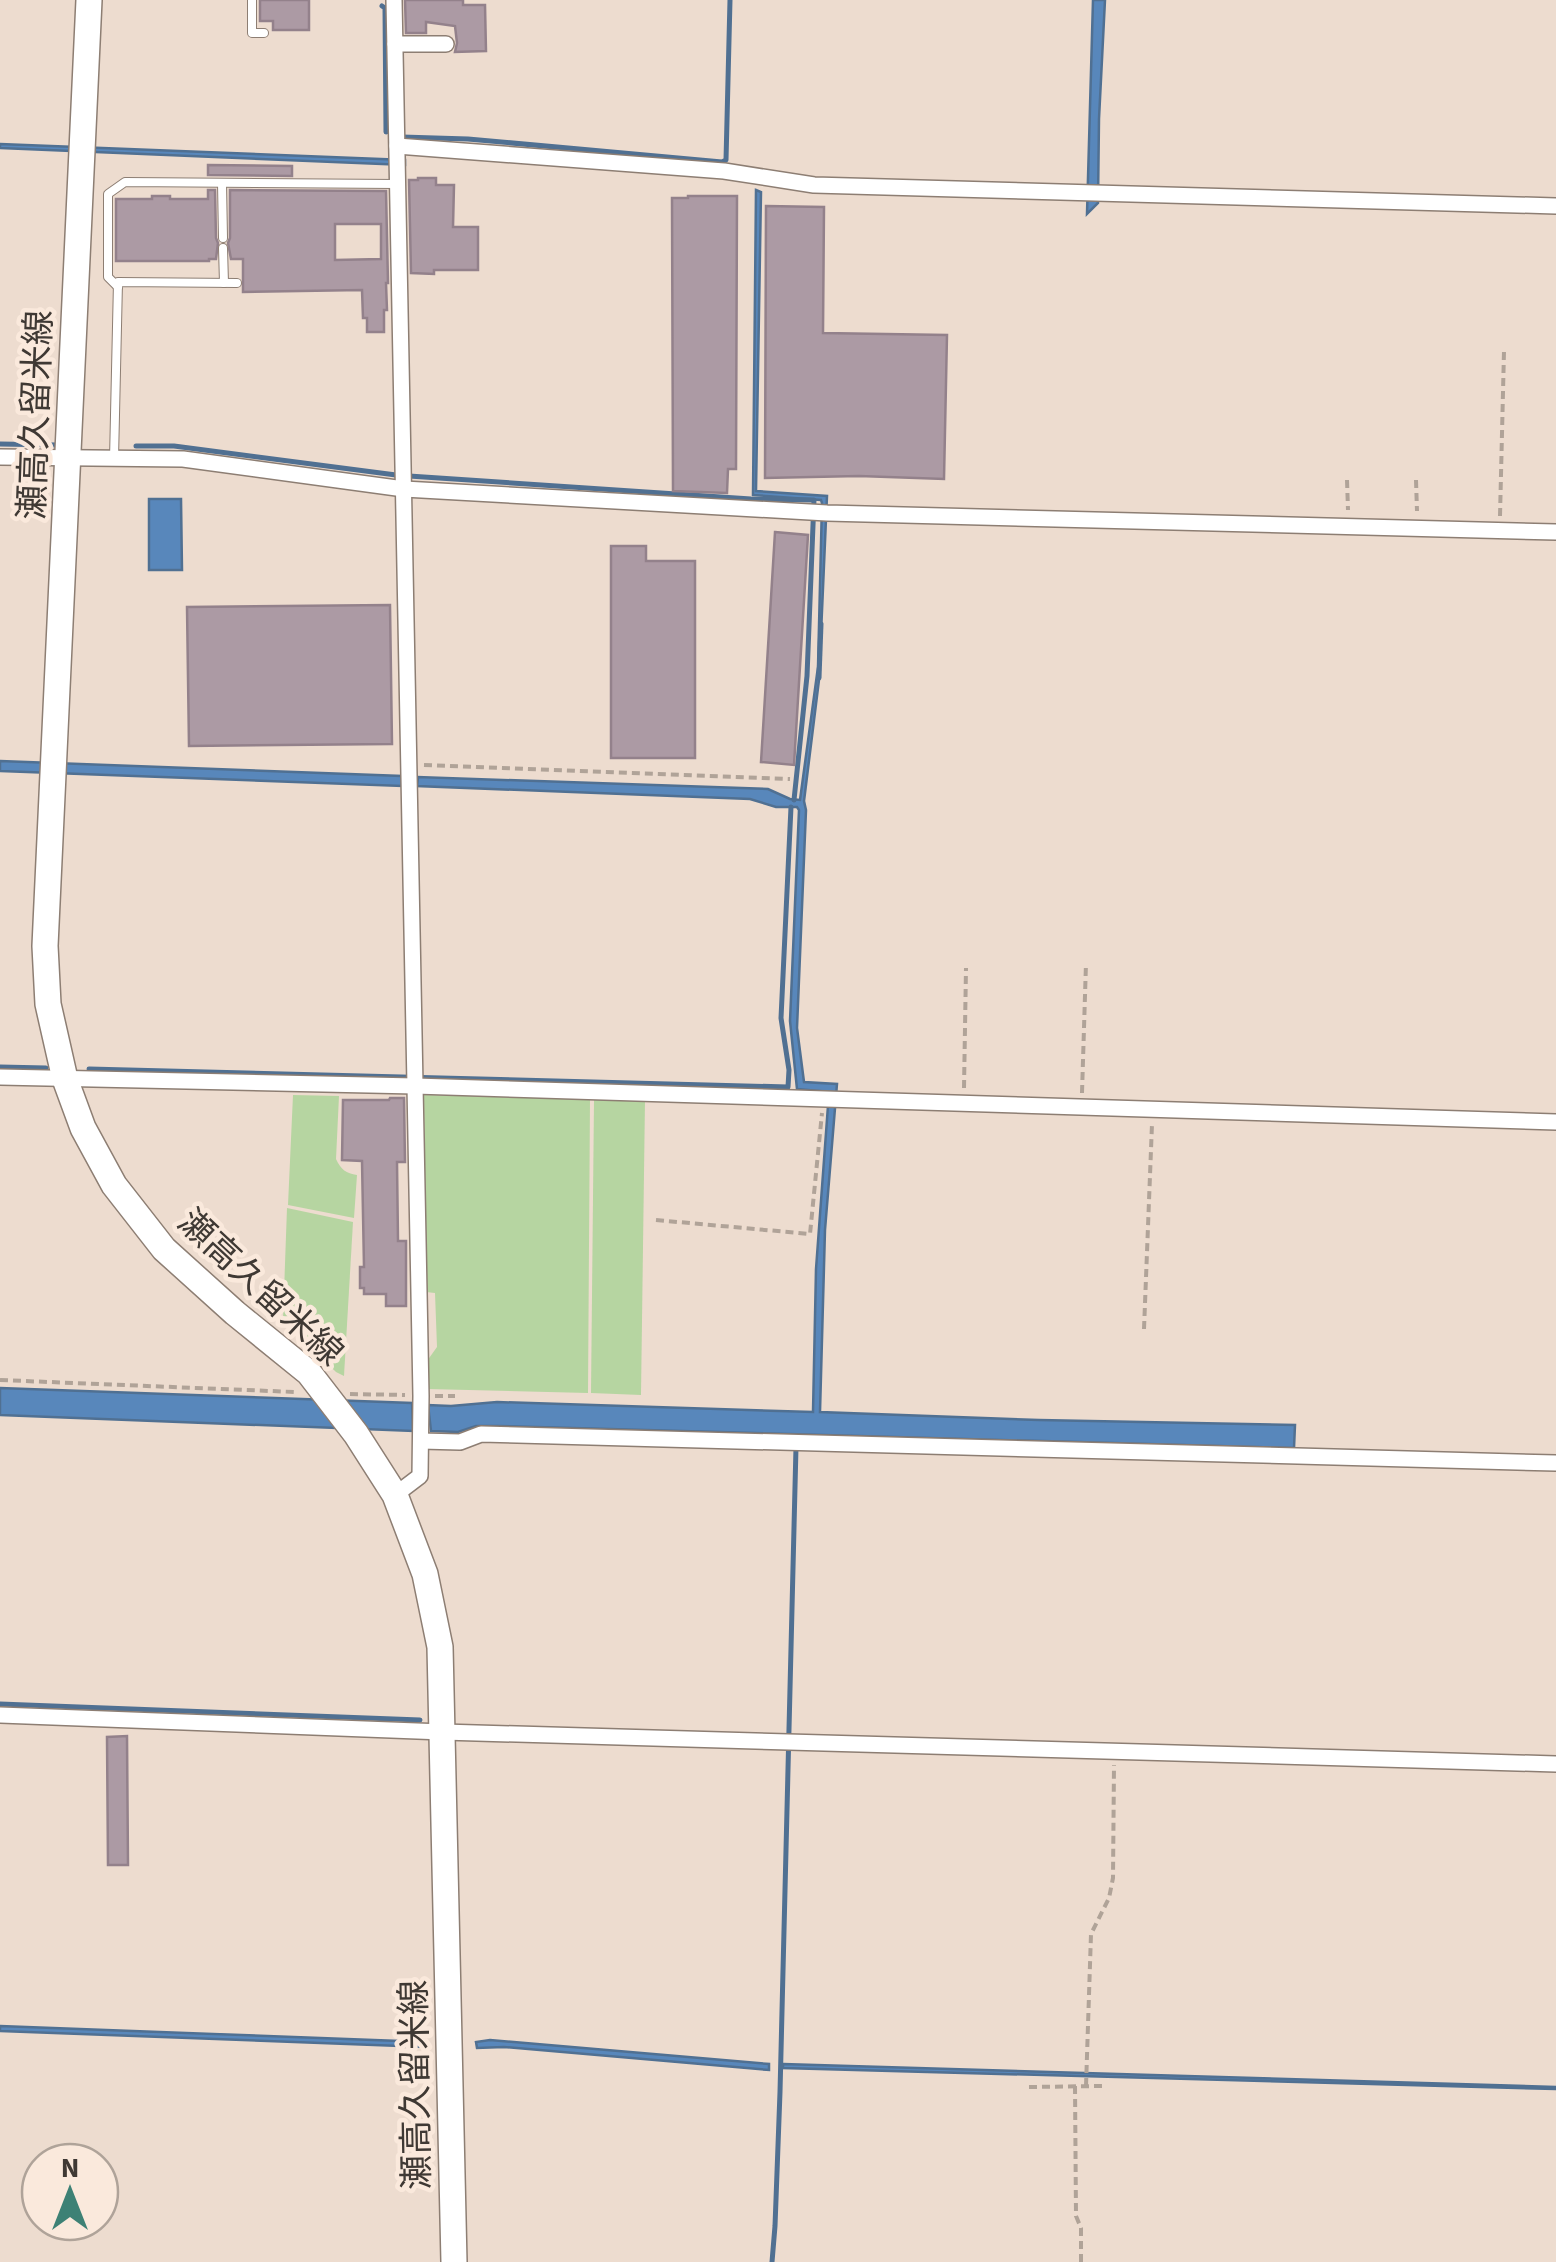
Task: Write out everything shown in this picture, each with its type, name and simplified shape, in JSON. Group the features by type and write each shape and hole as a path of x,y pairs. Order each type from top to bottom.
{"main road":[{"name":"瀬高久留米線","path":"89,0 46,946 48,1004 65,1079 83,1128 114,1185 164,1249 309,1373 326,1394 395,1495 425,1574 440,1647 454,2262"}],"street":[{"path":"394,0 421,1396 420,1476 395,1495"},
{"path":"395,44 446,44"},
{"path":"397,146 724,170 814,185 1556,206"},
{"path":"0,456 183,459 404,489 826,512 1556,532"},
{"path":"0,1077 415,1086 1556,1122"},
{"path":"421,1441 460,1442 481,1434 1556,1463"},
{"path":"0,1714 443,1732 1556,1764"}],"lane":[{"path":"252,0 252,33 264,33"},
{"path":"118,287 108,277 108,194 125,182 398,184"},
{"path":"222,183 224,283"},
{"path":"114,459 118,282 237,283"}],"path":[{"path":"1499,530 1504,351"},
{"path":"1347,480 1348,526"},
{"path":"1416,480 1418,528"},
{"path":"409,769 790,779"},
{"path":"1080,1107 1086,963"},
{"path":"964,1104 966,968"},
{"path":"656,1220 810,1234 824,1099"},
{"path":"1144,1329 1153,1109"},
{"path":"0,1380 455,1396"},
{"path":"1086,2086 1091,1934 1109,1898 1112,1878 1114,1751"},
{"path":"1075,2086 1076,2216 1081,2228 1081,2262"},
{"path":"1029,2087 1102,2086"}],"green space":[{"path":"293,1095 339,1096 336,1159 344,1170 357,1175 354,1218 288,1205"},
{"path":"424,1095 590,1099 588,1393 427,1389 427,1361 437,1347 435,1293 426,1292"},
{"path":"594,1100 645,1100 641,1395 591,1393"},
{"path":"287,1208 353,1222 344,1376 283,1320"}],"water":[{"path":"1093,0 1105,0 1098,203 1087,214"},
{"path":"0,144 405,160 405,165 0,148"},
{"path":"756,190 761,192 756,491 827,496 819,680 804,801 797,1028 804,1082 837,1084 825,1230 820,1412 1295,1425 1294,1448 497,1426 476,1426 458,1432 431,1431 428,1405 497,1402 813,1412 816,1269 829,1092 797,1089 790,1021 799,810 750,799 417,786 418,777 768,789 800,800 818,667 822,503 753,495"},
{"path":"149,499 181,499 182,570 149,570"},
{"path":"0,761 402,776 402,786 0,771"},
{"path":"0,1388 412,1403 413,1431 0,1415"},
{"path":"0,2026 426,2042 426,2047 0,2031"},
{"path":"490,2040 769,2064 769,2070 504,2047 477,2048 476,2042"},
{"path":"783,2064 1556,2087 1556,2089 783,2068"}],"building":[{"path":"260,0 309,0 309,30 273,30 273,21 260,21"},
{"path":"405,0 463,0 463,5 485,5 486,51 455,52 455,26 426,22 426,33 406,33"},
{"path":"208,165 292,166 292,176 208,175"},
{"path":"436,178 436,185 454,185 453,227 478,227 478,270 411,273 409,180"},
{"path":"208,190 215,190 216,259 116,261 116,199 208,199"},
{"path":"230,190 386,191 388,283 384,332 367,332 362,290 243,292 243,259 231,259","holes":["335,224 381,224 381,259 335,260"]},
{"path":"737,196 736,469 728,469 727,493 673,491 672,198"},
{"path":"766,206 824,207 823,333 947,335 944,479 765,478"},
{"path":"775,532 808,535 794,765 761,762"},
{"path":"611,546 646,546 646,561 695,561 695,758 611,758"},
{"path":"390,605 392,744 189,746 187,607"},
{"path":"404,1098 405,1162 397,1162 398,1241 406,1241 406,1306 386,1306 386,1294 364,1294 364,1288 360,1288 360,1267 364,1267 362,1161 342,1160 343,1100"},
{"path":"127,1736 128,1865 108,1865 107,1737"}],"waterway":[{"path":"402,137 468,139 722,162 726,160 730,0"},
{"path":"382,6 386,132"},
{"path":"0,444 57,445"},
{"path":"136,446 174,446 396,475"},
{"path":"409,476 814,500 807,676 794,800"},
{"path":"819,678 821,624"},
{"path":"89,1069 788,1087 781,1018 791,807"},
{"path":"0,1067 46,1068"},
{"path":"772,2262 796,1447"},
{"path":"0,1704 420,1720"}]}
